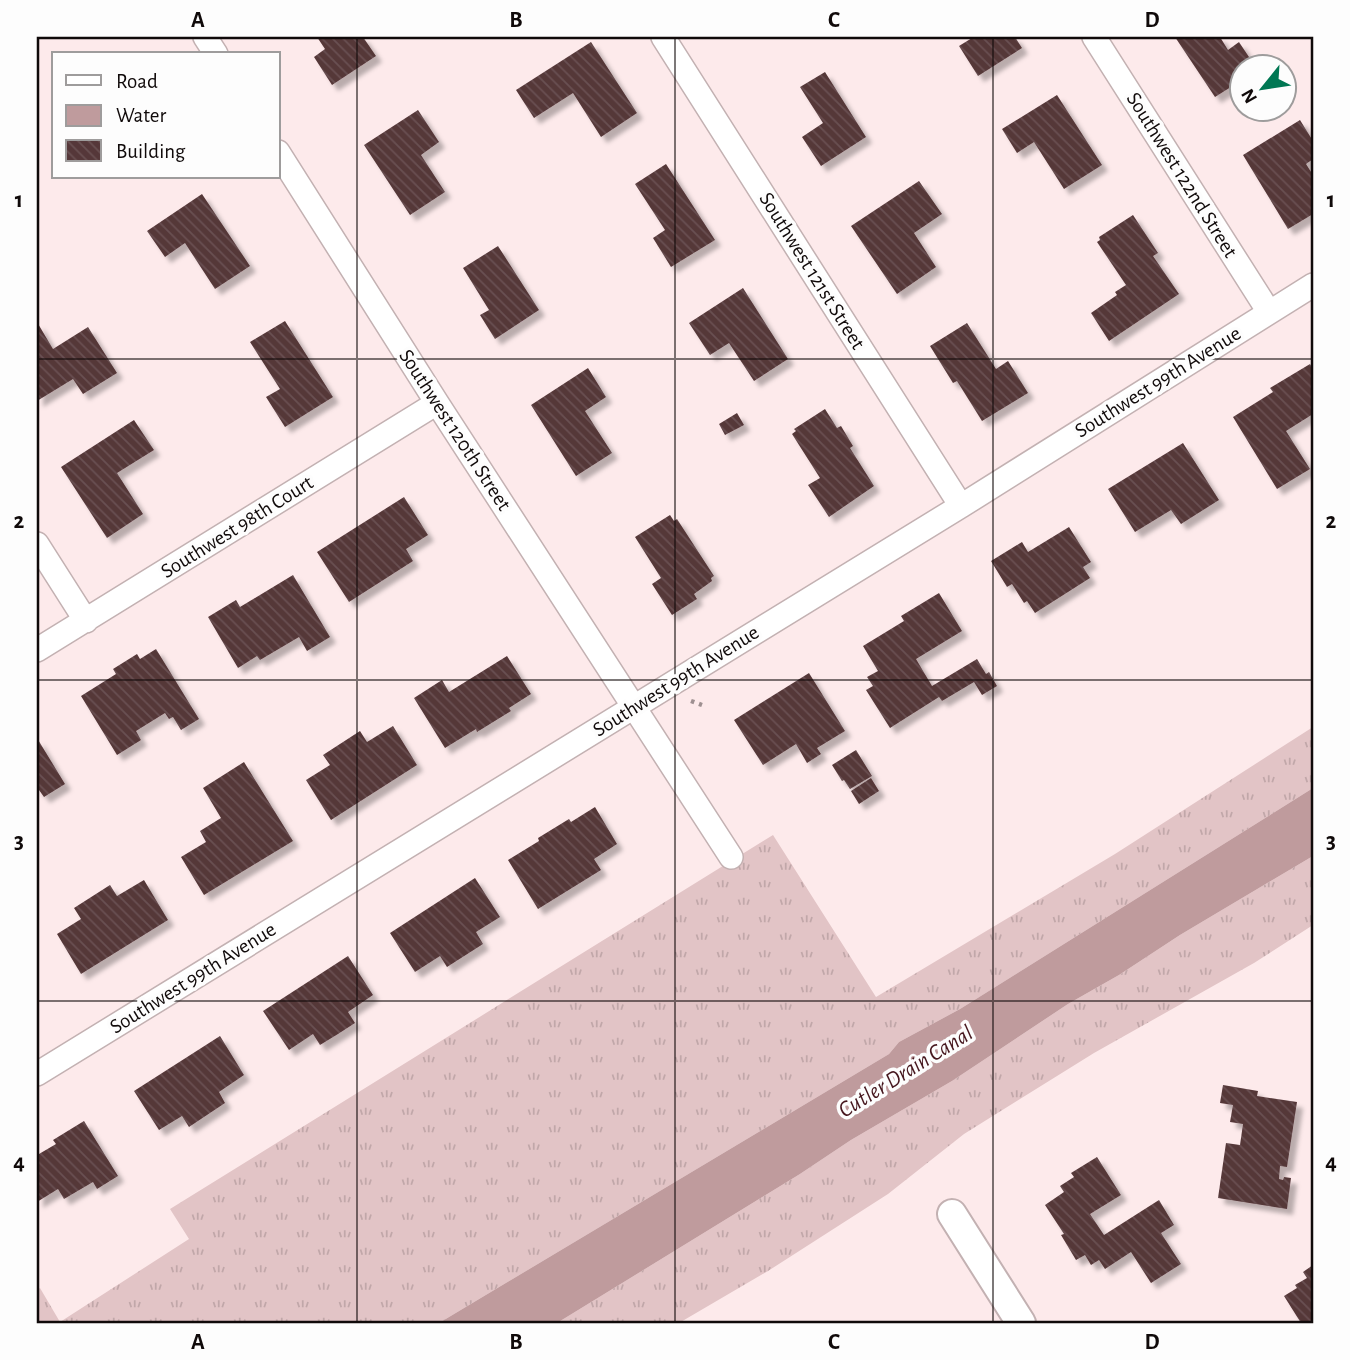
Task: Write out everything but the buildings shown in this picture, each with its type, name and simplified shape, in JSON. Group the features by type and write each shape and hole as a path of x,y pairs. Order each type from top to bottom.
{"street":[{"path":"205,37 215,52"},
{"name":"Southwest 121st Street","path":"663,37 961,506"},
{"name":"Southwest 122nd Street","path":"1094,37 1269,312"},
{"name":"Southwest 120th Street","path":"280,155 731,857"},
{"name":"Southwest 99th Avenue","path":"37,1074 961,506 1313,285"},
{"name":"Southwest 98th Court","path":"37,650 438,403"},
{"path":"37,544 86,621"},
{"path":"952,1214 1021,1323"}],"green space":[{"path":"1313,727 1313,788 960,1009 899,1042 889,1054 439,1323 37,1323 37,1290 40,1288 60,1322 189,1239 170,1209 773,835 876,997 1115,854"},
{"path":"1313,856 1313,925 1254,963 1094,1053 964,1134 888,1194 768,1271 679,1323 557,1323 851,1140 952,1081 1068,1004"}],"water":[{"name":"Cutler Drain Canal","path":"1313,788 1313,856 1068,1004 952,1081 851,1140 557,1323 439,1323 889,1054 899,1042 960,1009"}]}
